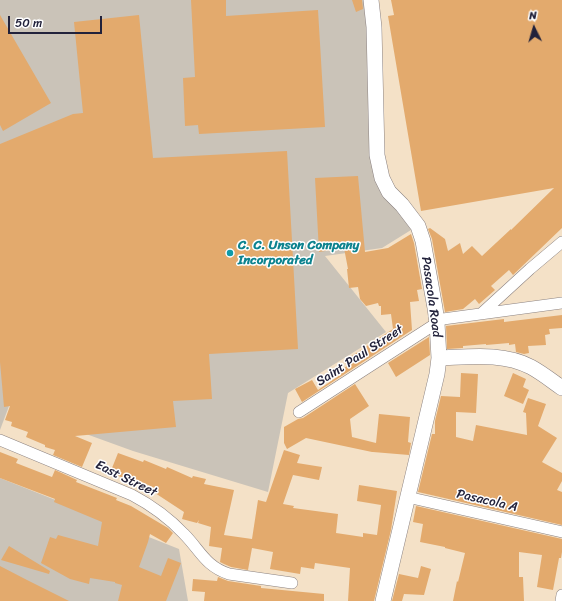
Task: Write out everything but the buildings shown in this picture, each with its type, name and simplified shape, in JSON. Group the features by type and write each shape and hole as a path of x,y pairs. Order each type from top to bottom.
{"street":[{"name":"Pasacola Road","path":"371,0 374,27 378,155 382,178 389,192 402,205 418,226 423,241 435,308 439,358 437,374 383,601"},
{"path":"482,313 562,242"},
{"name":"Saint Paul Street","path":"299,412 443,319 562,303"},
{"path":"439,358 481,356 516,361 530,367 562,388"},
{"name":"East Street","path":"0,440 132,495 143,501 172,522 213,567 221,572 292,583"},
{"name":"Pasacola A","path":"407,497 562,532"},
{"path":"561,601 562,595"}],"shaded area":[{"path":"0,0 367,0 379,177 411,230 382,248 325,256 386,332 288,393 268,492 133,451 9,406 0,430"},
{"path":"0,478 179,549 188,601 0,601"}],"place":[{"name":"C. C. Unson Company Incorporated","path":"230,253"}]}
